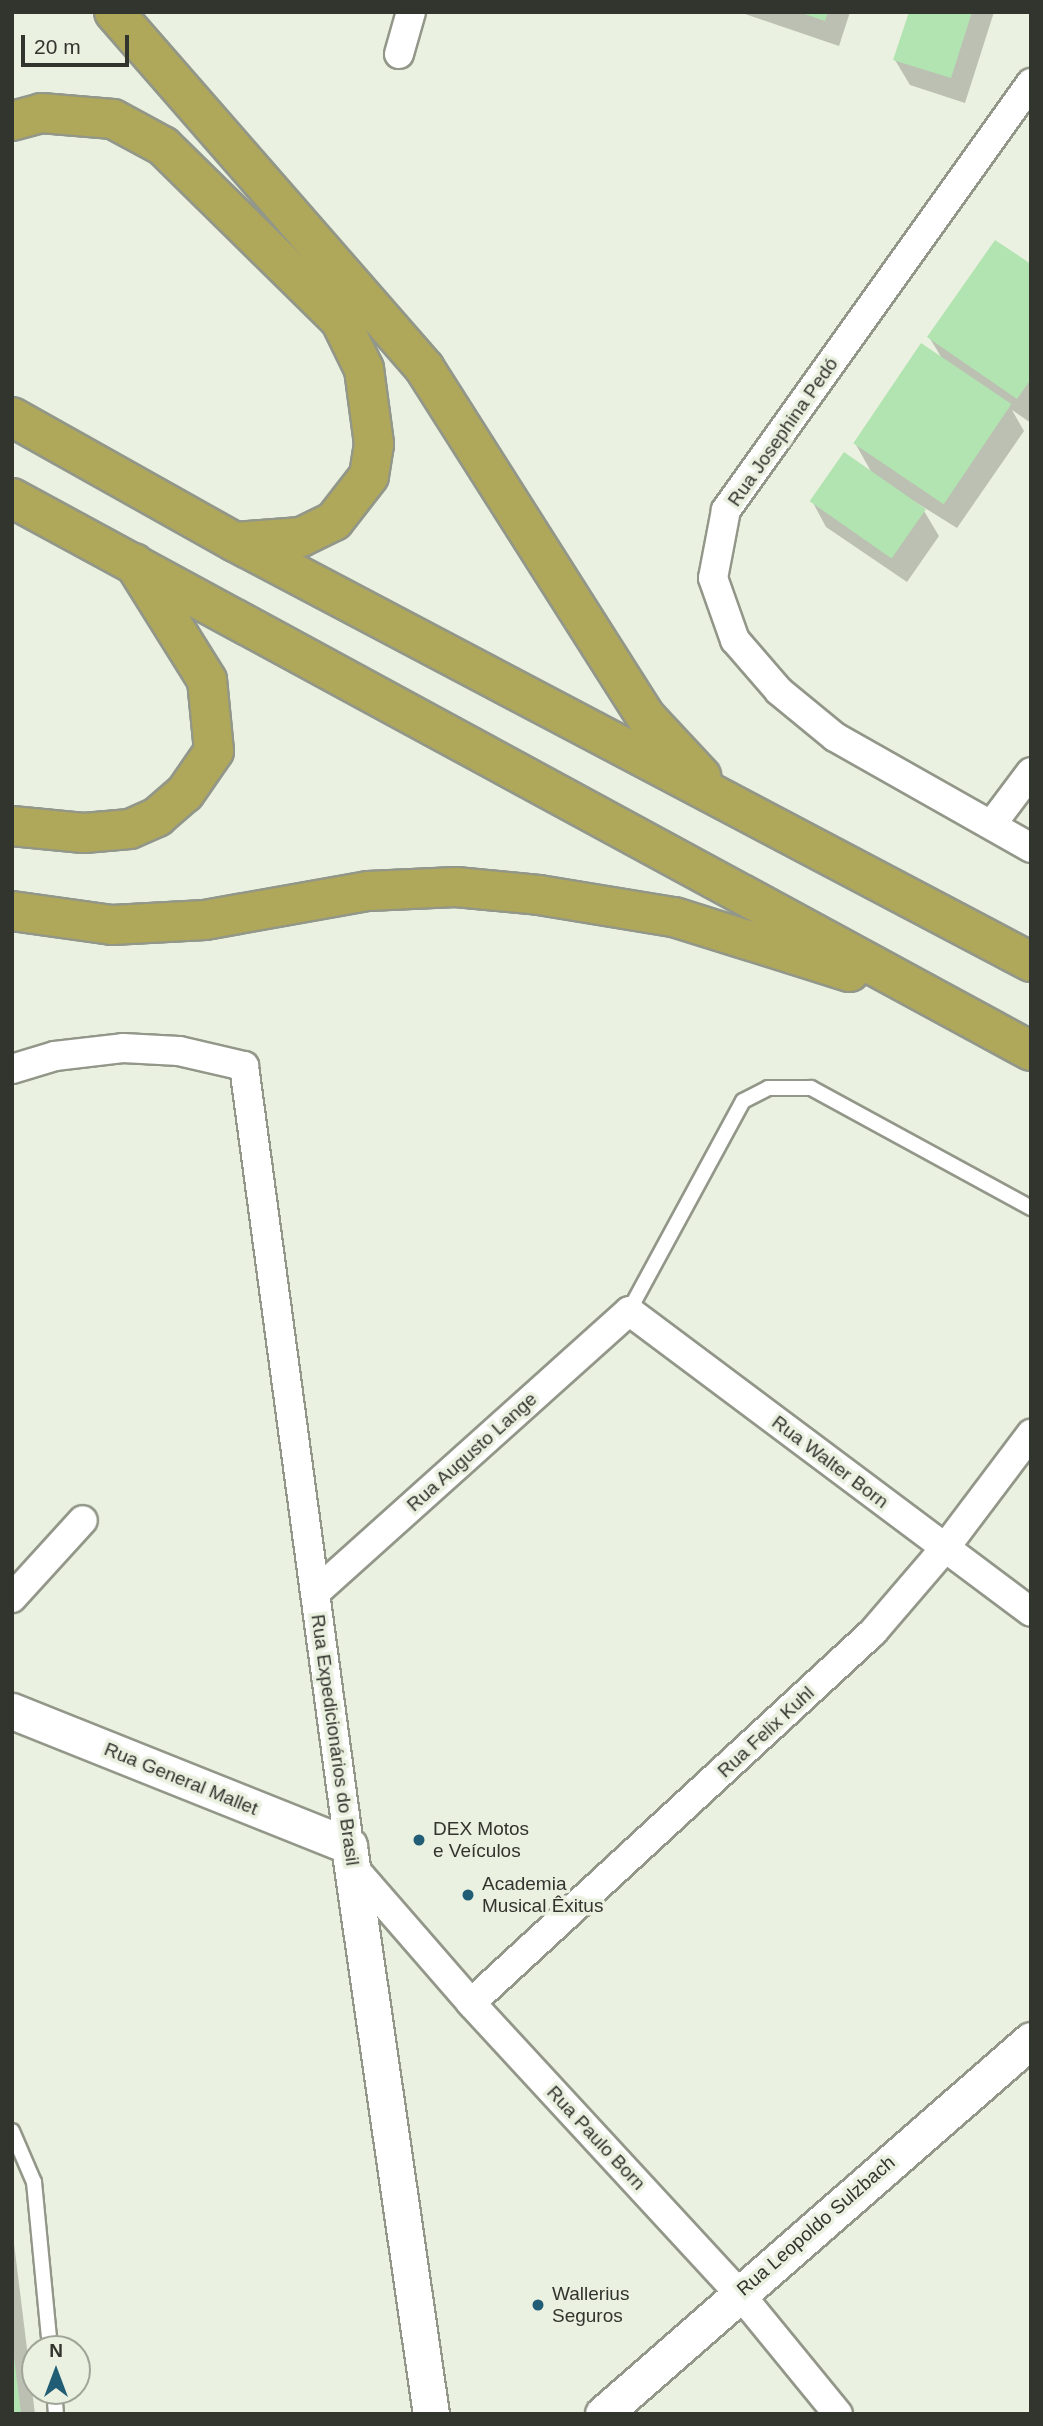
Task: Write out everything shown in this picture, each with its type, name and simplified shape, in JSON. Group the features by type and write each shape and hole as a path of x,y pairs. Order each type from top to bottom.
{"highway":[{"path":"114,12 425,369 646,717 721,797"},
{"path":"12,121 41,113 102,118 163,146 340,320 364,369 374,444 369,476 334,522 301,537 235,542"},
{"path":"12,417 235,542 1031,962"},
{"path":"12,498 133,561 1031,1051"},
{"path":"12,826 84,833 130,828 157,817 185,793 214,751 207,680 133,561"},
{"path":"12,911 112,925 205,920 368,891 456,887 539,895 674,917 929,997"}],"street":[{"path":"399,54 411,12"},
{"name":"Rua Josephina Pedó","path":"1031,83 726,510 713,578 735,640 779,691 835,737 1031,848"},
{"path":"992,824 1031,772"},
{"name":"Rua Expedicionários do Brasil","path":"12,1069 55,1055 123,1048 178,1051 244,1066 350,1856 431,2414"},
{"name":"Rua Augusto Lange","path":"315,1593 629,1311"},
{"name":"Rua Walter Born","path":"629,1311 1031,1612"},
{"name":"Rua Felix Kuhl","path":"471,2003 853,1651 945,1548 1031,1434"},
{"path":"12,1598 83,1520"},
{"name":"Rua General Mallet","path":"12,1711 350,1856"},
{"name":"Rua Paulo Born","path":"350,1856 471,2003 739,2293 838,2414"},
{"name":"Rua Leopoldo Sulzbach","path":"603,2414 1031,2040"}],"lane":[{"path":"629,1311 743,1101 768,1088 811,1088 1031,1208"},
{"path":"12,2131 34,2182 49,2335"}],"building":[{"path":"799,12 828,12 825,21"},
{"path":"909,12 972,12 951,78 893,60"},
{"path":"995,240 1031,264 1031,379 1017,399 927,337"},
{"path":"921,343 1011,404 944,504 853,443"},
{"path":"844,452 926,509 892,559 810,501"},
{"path":"14,2357 21,2414 12,2414"}],"place":[{"name":"DEX Motos e Veículos","path":"419,1840"},
{"name":"Academia Musical Êxitus","path":"468,1895"},
{"name":"Wallerius Seguros","path":"538,2305"}]}
